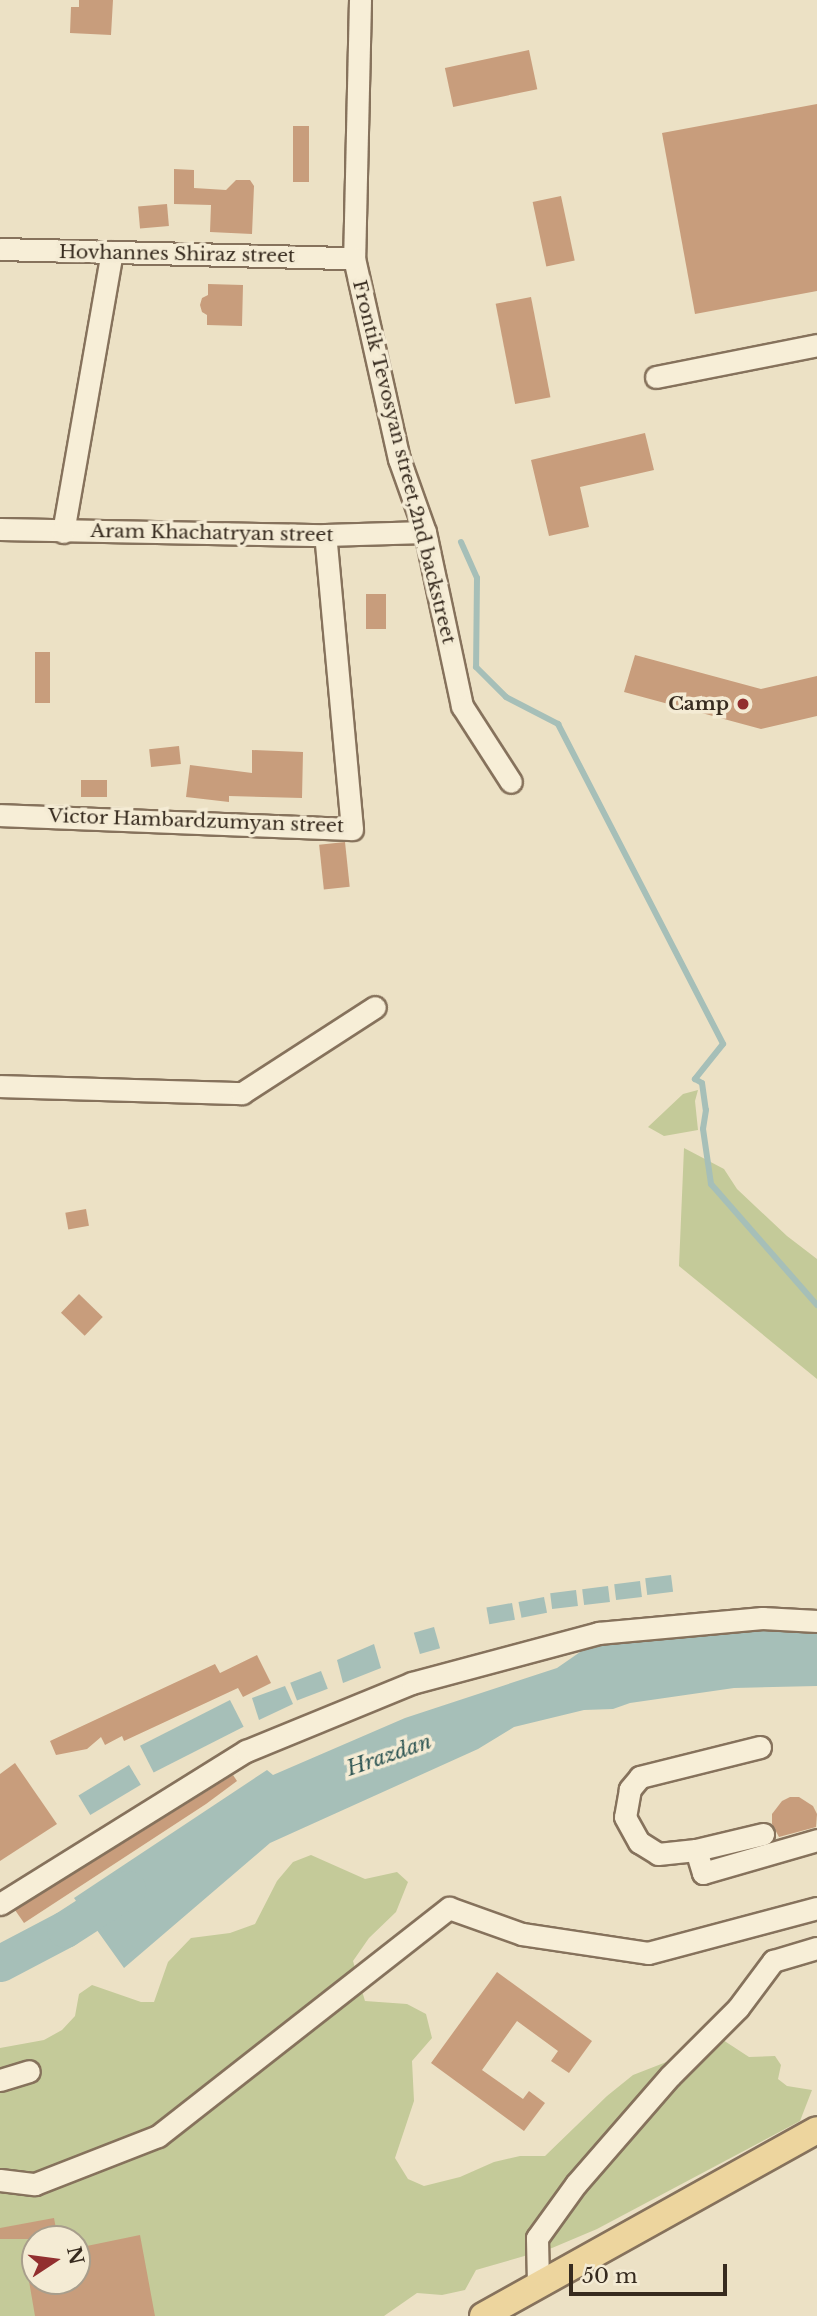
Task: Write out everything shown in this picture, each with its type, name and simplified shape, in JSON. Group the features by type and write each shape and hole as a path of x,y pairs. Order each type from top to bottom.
{"main road":[{"path":"483,2316 817,2130"}],"street":[{"name":"Frontik Tevosyan street,2nd backstreet","path":"360,0 354,258 399,459 425,532 462,706 511,782"},
{"name":"Hovhannes Shiraz street","path":"0,249 354,258"},
{"path":"63,531 112,252"},
{"path":"656,377 817,345"},
{"name":"Aram Khachatryan street","path":"0,529 325,535 425,532"},
{"name":"Victor Hambardzumyan street","path":"0,815 352,830 325,535"},
{"path":"0,1086 242,1093 375,1007"},
{"path":"0,1904 246,1751 412,1683 598,1633 762,1618 817,1621"},
{"path":"760,1747 640,1777 630,1789 625,1817 639,1842 658,1854 696,1850 762,1834"},
{"path":"696,1850 703,1874 817,1840"},
{"path":"0,2180 35,2184 158,2136 449,1908 522,1934 648,1953 817,1908"},
{"path":"538,2283 537,2238 576,2184 670,2076 738,2008 773,1961 817,1948"},
{"path":"0,2080 29,2071"}],"green space":[{"path":"698,1090 695,1101 698,1130 664,1136 648,1127 683,1094"},
{"path":"684,1148 724,1169 737,1189 787,1236 817,1259 817,1379 679,1266"},
{"path":"311,1855 365,1879 397,1872 408,1882 396,1912 369,1938 353,1961 365,2001 407,2004 426,2014 432,2038 412,2061 414,2101 395,2158 408,2179 424,2186 460,2177 494,2162 520,2156 545,2156 607,2096 633,2075 723,2040 749,2057 775,2056 781,2065 778,2079 787,2086 812,2090 800,2121 597,2229 552,2248 476,2270 465,2290 442,2295 417,2293 384,2316 0,2316 0,2048 44,2040 62,2030 75,2016 79,1994 92,1985 141,2002 154,2002 168,1962 191,1938 230,1933 255,1924 277,1881 293,1862"}],"water":[{"path":"671,1575 673,1592 647,1595 645,1578"},
{"path":"640,1581 642,1597 616,1600 614,1584"},
{"path":"608,1586 610,1602 584,1605 582,1589"},
{"path":"576,1590 578,1606 552,1609 550,1593"},
{"path":"544,1597 547,1613 522,1618 518,1602"},
{"path":"512,1603 515,1620 489,1624 486,1608"},
{"path":"434,1627 440,1648 420,1654 414,1633"},
{"path":"762,1627 817,1629 817,1686 734,1688 630,1703 613,1709 584,1710 514,1727 478,1749 270,1843 124,1968 74,1898 267,1770 273,1775 405,1718 557,1668 583,1650 619,1637"},
{"path":"374,1644 381,1668 343,1683 337,1660"},
{"path":"321,1671 328,1689 297,1701 290,1683"},
{"path":"285,1686 293,1704 259,1720 252,1698"},
{"path":"230,1700 244,1727 154,1773 140,1746"},
{"path":"129,1765 141,1785 90,1815 78,1795"}],"building":[{"path":"79,0 113,0 111,35 70,33 71,7 79,7"},
{"path":"529,50 537,89 453,107 445,68"},
{"path":"817,104 817,291 695,314 662,133"},
{"path":"293,126 309,126 309,182 293,182"},
{"path":"174,169 194,170 194,188 226,190 236,180 250,180 254,186 252,234 210,232 211,205 174,204"},
{"path":"561,196 575,261 546,267 533,202"},
{"path":"167,204 169,226 140,228 138,207"},
{"path":"208,284 243,285 242,326 207,325 207,315 202,312 200,305 202,298 208,295"},
{"path":"531,297 550,397 515,404 496,304"},
{"path":"645,433 654,470 580,487 589,527 549,536 531,460"},
{"path":"366,594 386,594 386,629 366,629"},
{"path":"35,652 50,652 50,703 35,703"},
{"name":"Camp","path":"635,655 761,689 817,676 817,716 761,729 624,692"},
{"path":"179,746 181,764 151,767 149,749"},
{"path":"252,750 303,752 302,798 229,796 229,802 186,797 190,765 252,773"},
{"path":"81,780 107,780 107,797 81,797"},
{"path":"345,842 350,887 324,889 319,845"},
{"path":"86,1209 89,1226 68,1229 65,1213"},
{"path":"79,1294 103,1317 85,1336 61,1313"},
{"path":"257,1655 271,1683 243,1697 238,1688 124,1741 122,1736 105,1745 101,1737 87,1749 56,1755 50,1741 215,1664 220,1673"},
{"path":"15,1763 57,1824 0,1861 0,1774"},
{"path":"233,1775 237,1781 206,1804 24,1923 15,1910"},
{"path":"799,1797 813,1806 817,1814 816,1827 779,1837 772,1824 772,1814 782,1801"},
{"path":"497,1972 592,2041 569,2073 551,2061 558,2051 517,2021 482,2070 523,2099 529,2091 545,2103 524,2131 431,2063"},
{"path":"54,2218 55,2225 21,2225 21,2239 0,2239 0,2228"},
{"path":"140,2235 155,2316 35,2316 31,2295 91,2295 91,2245"}],"waterway":[{"path":"461,542 477,578 476,667 506,697 558,724 723,1044 695,1079 702,1083 706,1110 703,1129 711,1184 817,1305"},
{"name":"Hrazdan","path":"0,1963 65,1929 127,1889"}],"place":[{"name":"Camp","path":"743,704"}]}
